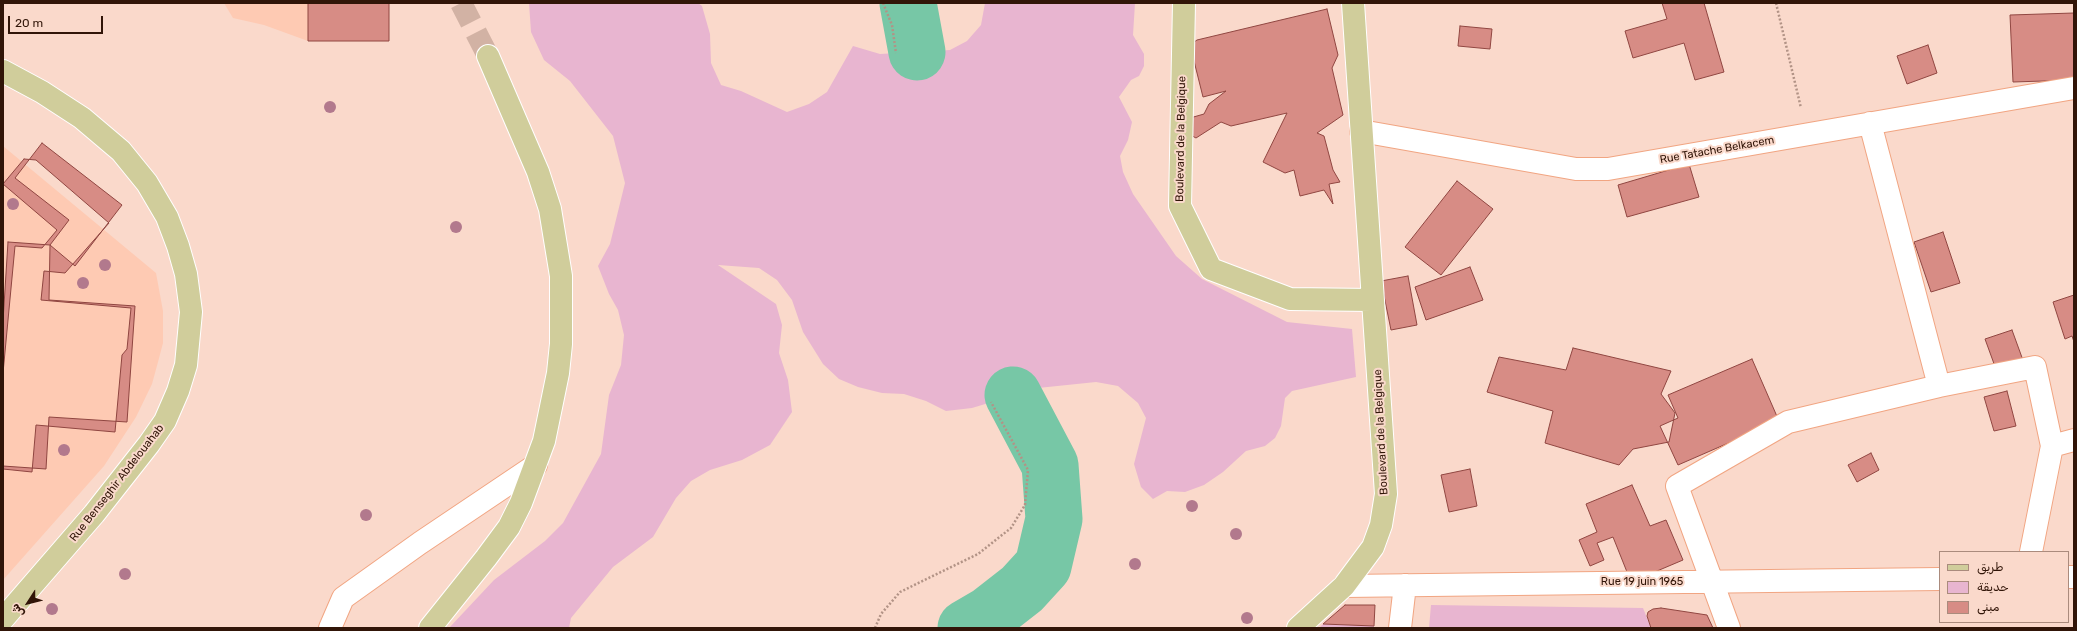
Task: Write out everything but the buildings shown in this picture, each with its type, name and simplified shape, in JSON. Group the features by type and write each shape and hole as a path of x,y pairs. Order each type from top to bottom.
{"main road":[{"name":"Boulevard de la Belgique","path":"1184,3 1180,206 1211,269 1290,299 1373,306"},
{"name":"Boulevard de la Belgique","path":"1298,628 1344,586 1373,547 1381,525 1386,494 1353,3"},
{"path":"430,628 509,527 521,503 546,434 558,373 562,316 561,276 550,209 538,172 488,56"},
{"name":"Rue Benseghir Abdelouahab","path":"3,71 42,92 82,118 120,151 147,183 167,217 178,246 186,274 191,312 186,365 178,391 165,421 149,444 94,514 3,619"}],"street":[{"name":"Rue Tatache Belkacem","path":"1361,131 1576,169 1608,169 2074,88"},
{"path":"1870,123 1939,386"},
{"path":"1729,628 1677,486 1788,422 1939,386 2035,367 2052,446 2031,551"},
{"path":"2052,446 2074,440"},
{"path":"330,628 343,598 420,543 536,465"},
{"name":"Rue 19 juin 1965","path":"1344,586 1405,584 1939,579"},
{"path":"1400,628 1405,584"}],"path":[{"path":"883,3 892,25 896,53"},
{"path":"1776,3 1807,134"},
{"path":"875,628 881,614 900,592 978,554 1010,528 1025,505 1028,470 991,402"}],"shaded area":[{"path":"224,3 389,3 389,41 308,41 264,25 233,18"},
{"path":"3,146 156,273 163,311 163,343 152,384 136,417 104,466 3,580"}],"green space":[{"path":"529,3 698,3 702,6 710,34 711,63 721,85 741,91 787,112 809,104 827,92 853,46 880,54 950,50 967,41 981,25 985,3 1135,3 1133,35 1144,54 1144,66 1139,76 1131,80 1119,97 1132,122 1128,140 1120,156 1123,172 1133,194 1176,256 1202,279 1287,322 1352,329 1356,377 1292,391 1285,398 1281,426 1275,438 1265,446 1246,451 1223,472 1204,485 1185,492 1167,491 1153,499 1141,487 1134,464 1146,418 1138,403 1118,386 1096,382 1038,388 972,408 946,411 926,401 904,394 882,393 858,387 839,379 823,364 803,332 792,300 777,280 759,268 718,265 776,304 782,325 779,353 788,380 792,412 770,445 742,460 710,470 691,481 676,498 653,537 613,567 571,618 569,628 449,628 494,580 545,541 563,523 601,454 609,395 621,365 624,335 618,310 609,294 598,266 610,244 625,183 613,136 570,81 544,60 531,32"},
{"path":"1431,605 1643,608 1651,628 1429,628"},
{"path":"1323,624 1374,626 1374,628 1319,628"}],"waterway":[{"path":"908,3 917,52"},
{"path":"966,628 990,614 1022,589 1043,566 1054,519 1050,465 1013,395"}],"tunnel":[{"path":"461,3 488,56"}]}
